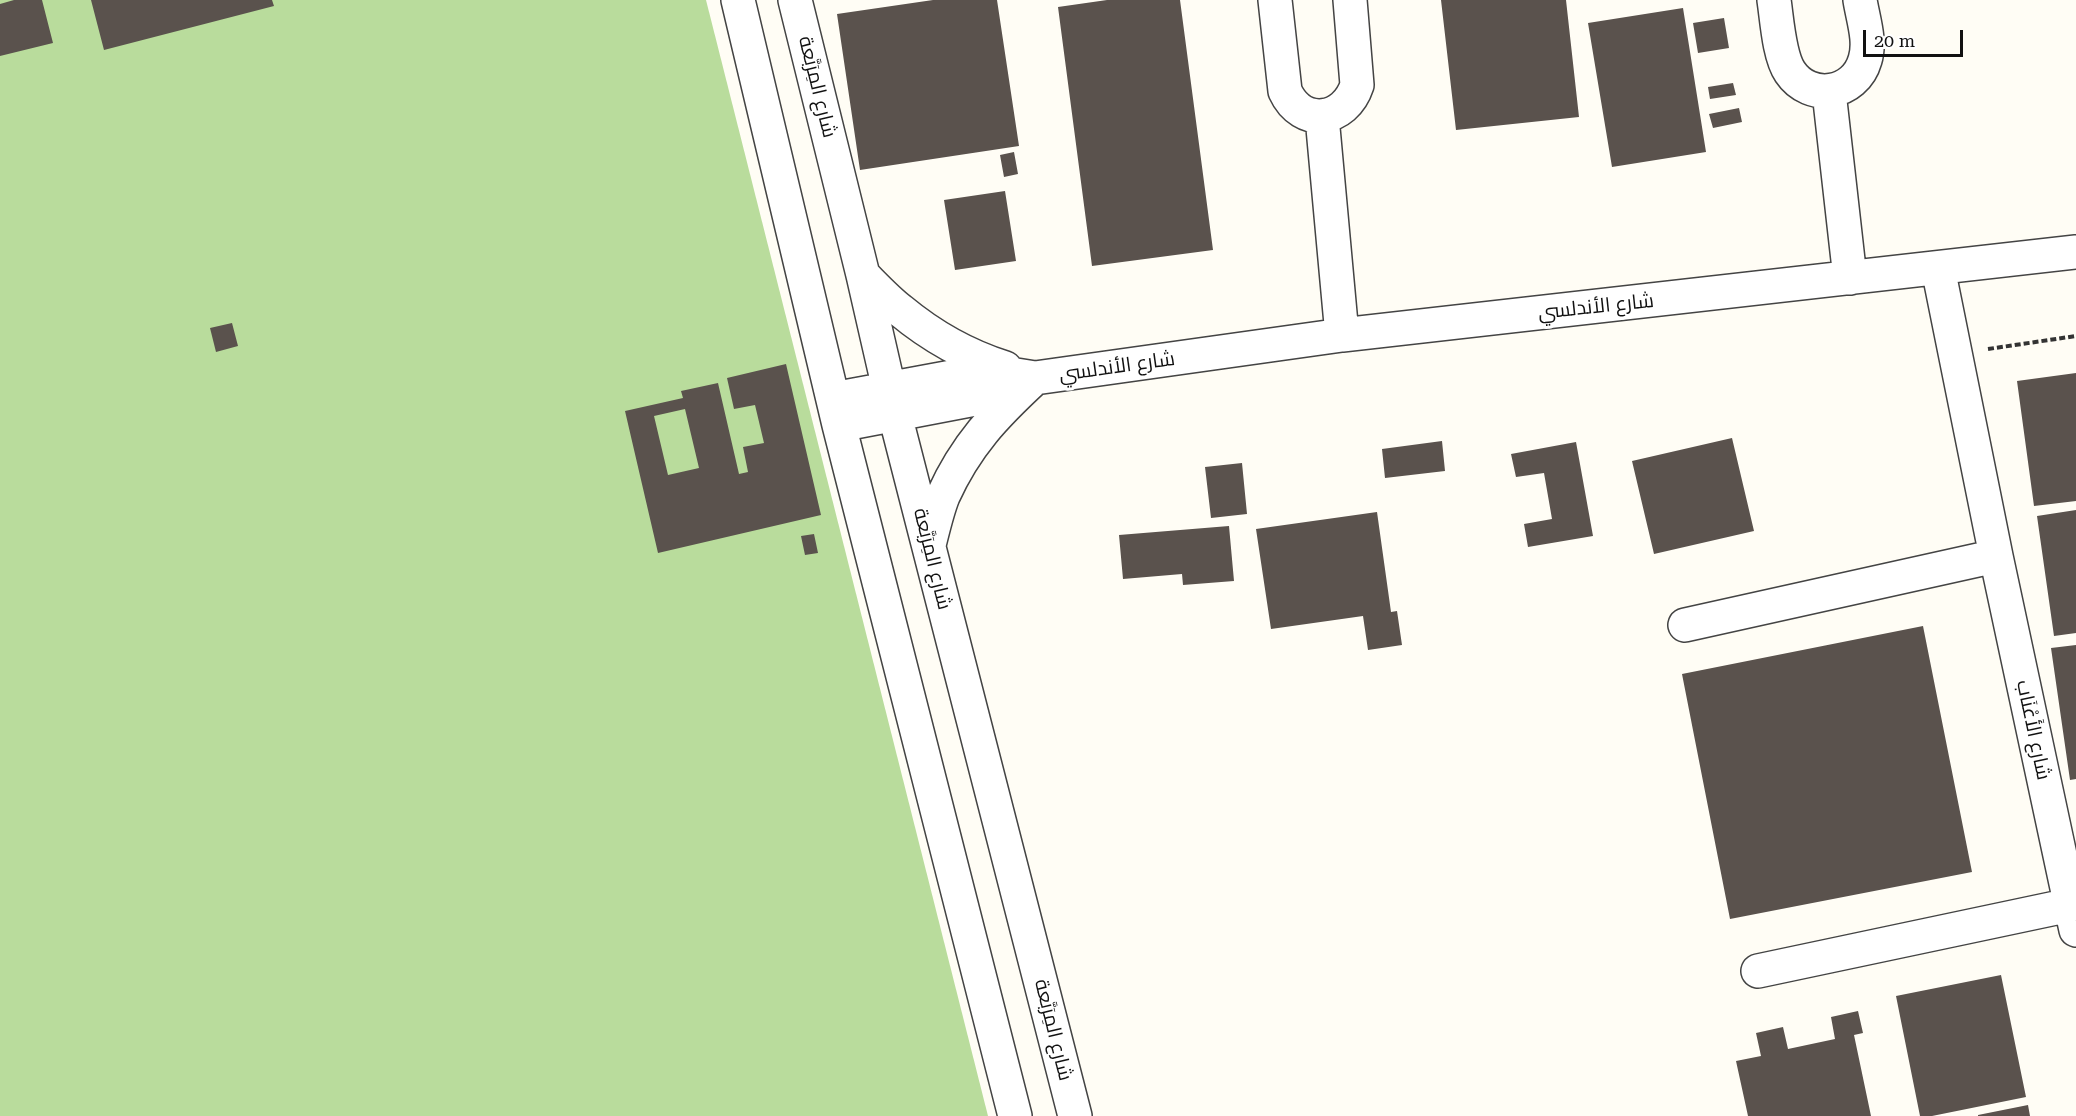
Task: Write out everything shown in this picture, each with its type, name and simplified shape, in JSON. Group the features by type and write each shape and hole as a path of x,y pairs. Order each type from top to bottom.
{"street":[{"path":"738,0 836,412 1015,1116"},
{"name":"شارع المِرَبَّعة","path":"795,0 928,546 1075,1116"},
{"path":"1275,0 1285,91 1289,100 1304,112 1322,117 1339,110 1348,103 1357,85 1350,0"},
{"path":"1774,0 1782,50 1788,70 1798,84 1809,89 1829,92 1850,83 1859,73 1865,59 1867,41 1860,0"},
{"path":"1829,92 1850,278"},
{"path":"1322,117 1342,335"},
{"name":"شارع الأندلسي","path":"836,412 892,401 968,374 1010,374 1035,378 1342,335 2076,252"},
{"name":"شارع الأَعْنَاب","path":"1758,971 2073,917 2068,860 1996,556 1938,268"},
{"path":"863,275 900,310 942,340 988,363 1035,378"},
{"path":"928,546 943,497 966,452 997,412 1035,378"},
{"path":"1685,625 1996,556"}],"path":[{"path":"1955,354 2076,336"}],"green space":[{"path":"0,0 706,0 988,1116 0,1116"}],"building":[{"path":"14,0 42,0 53,43 0,56 0,4"},
{"path":"91,0 272,0 274,6 104,50"},
{"path":"933,0 997,0 1019,146 860,170 837,14"},
{"path":"1107,0 1180,0 1213,250 1092,266 1058,7"},
{"path":"1441,0 1566,0 1579,117 1456,130"},
{"path":"1683,8 1706,152 1612,167 1588,23"},
{"path":"1724,18 1729,48 1698,53 1693,23"},
{"path":"1733,83 1736,95 1710,99 1708,87"},
{"path":"1739,108 1742,122 1713,128 1709,114"},
{"path":"1014,152 1018,174 1004,177 1000,155"},
{"path":"1005,191 1016,261 955,270 944,200"},
{"path":"232,323 238,346 216,352 210,328"},
{"path":"786,364 821,515 658,553 625,411 683,398 681,391 718,383 739,474 748,472 743,447 764,443 755,405 734,409 727,378","holes":["685,409 699,468 668,475 654,416"]},
{"path":"2076,373 2076,501 2034,506 2017,381"},
{"path":"1732,438 1754,531 1654,554 1632,461"},
{"path":"1442,441 1445,471 1385,478 1382,449"},
{"path":"1576,442 1593,536 1528,547 1524,524 1552,519 1544,473 1516,477 1511,454"},
{"path":"1242,463 1247,514 1211,518 1205,467"},
{"path":"2076,510 2076,633 2054,636 2037,516"},
{"path":"1377,512 1391,612 1397,611 1402,645 1368,650 1363,616 1271,629 1256,529"},
{"path":"1229,526 1234,581 1183,585 1182,574 1123,579 1119,535"},
{"path":"814,534 818,553 805,555 801,536"},
{"path":"1923,626 1972,872 1730,919 1682,674"},
{"path":"2076,645 2076,779 2070,780 2051,648"},
{"path":"2001,975 2026,1097 1932,1116 1920,1116 1896,996"},
{"path":"1858,1011 1863,1033 1854,1035 1871,1116 1748,1116 1736,1061 1761,1056 1756,1033 1783,1027 1788,1049 1835,1039 1831,1017"},
{"path":"2028,1105 2030,1116 1978,1116 1978,1115"}]}
